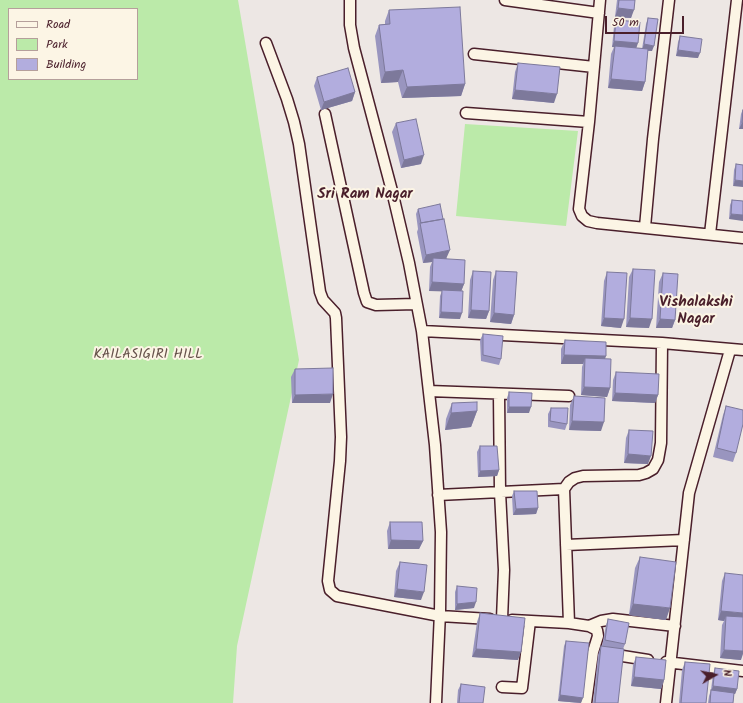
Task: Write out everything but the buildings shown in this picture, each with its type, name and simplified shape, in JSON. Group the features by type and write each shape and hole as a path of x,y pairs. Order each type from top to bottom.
{"street":[{"path":"350,0 350,25 354,48 392,191 409,263 422,331 435,445 441,532 440,616 436,703"},
{"path":"504,0 599,13"},
{"path":"600,0 589,122 579,209 582,216 588,221 597,223 743,238"},
{"path":"645,227 653,139 669,0"},
{"path":"710,234 737,0"},
{"path":"266,43 287,99 298,137 320,292 323,300 334,312 336,318 341,437 328,581 330,590 337,596 440,616 569,623 589,626 597,630 598,636 593,652 586,703"},
{"path":"474,54 594,67"},
{"path":"466,113 589,122"},
{"path":"325,114 367,302 376,305 416,304"},
{"path":"422,331 662,343 743,350"},
{"path":"569,623 564,489 569,482 575,478 583,476 640,474 646,473 653,469 658,460 661,443 662,343"},
{"path":"666,703 689,493 730,350"},
{"path":"428,391 569,396"},
{"path":"499,394 500,492 504,570 502,619"},
{"path":"438,496 564,489"},
{"path":"566,544 684,540"},
{"path":"589,626 601,620 613,619 675,626"},
{"path":"502,687 522,688 530,621"},
{"path":"593,652 743,671"}],"green space":[{"name":"KAILASIGIRI HILL","path":"0,0 238,0 299,360 237,646 233,703 0,703"},
{"path":"465,124 578,131 566,226 456,216"}],"district":[{"name":"Sri Ram Nagar","path":"365,195"},
{"name":"Vishalakshi Nagar","path":"696,312"}]}
